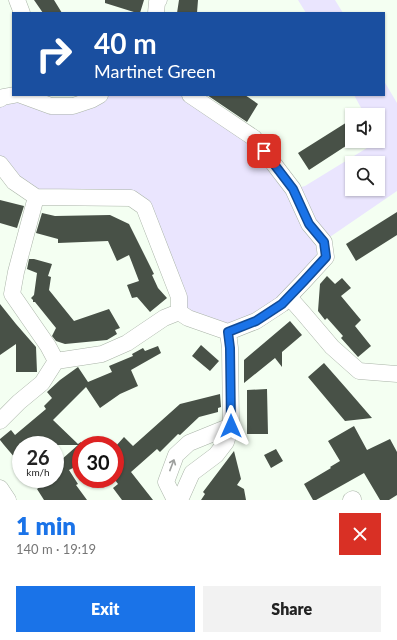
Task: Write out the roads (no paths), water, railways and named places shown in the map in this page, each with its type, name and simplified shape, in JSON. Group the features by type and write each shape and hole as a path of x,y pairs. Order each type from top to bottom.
{"street":[{"path":"17,0 22,12"},
{"path":"156,12 157,2 159,0"},
{"path":"0,98 12,95"},
{"path":"24,96 52,106 73,106 98,96"},
{"path":"180,312 188,318 228,332 256,321 282,304 326,257 324,242 309,224 293,189 254,138 191,96"},
{"path":"0,164 14,182 36,197 130,198 144,207 180,297 180,312"},
{"path":"36,197 16,272 12,294 48,346 56,361"},
{"path":"289,297 332,347 359,371 397,374"},
{"path":"0,422 19,402 42,383 56,361 102,354 127,343 164,318 180,312"},
{"path":"180,500 192,473 216,454 226,442 231,426 230,348 228,332"},
{"path":"175,500 166,482 176,455 189,443 231,426"},
{"path":"0,488 8,500"}]}
